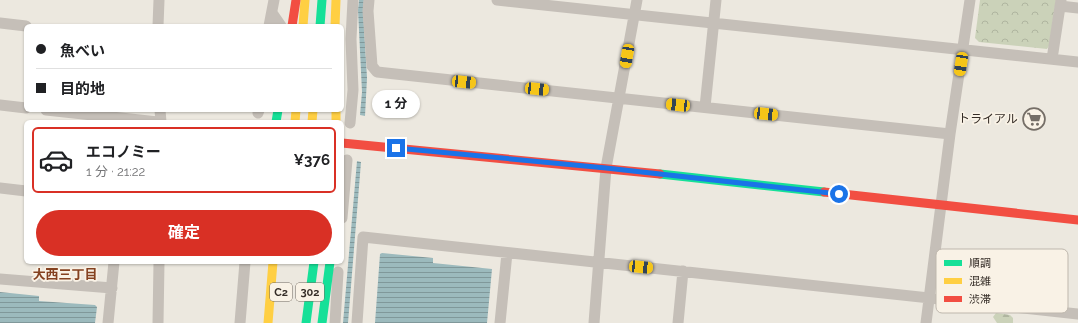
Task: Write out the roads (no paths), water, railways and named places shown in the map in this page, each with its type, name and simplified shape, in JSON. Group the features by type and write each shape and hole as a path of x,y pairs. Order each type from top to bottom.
{"main road":[{"path":"303,24 305,0"},
{"path":"320,24 322,0"},
{"path":"328,24 330,0"},
{"path":"335,24 336,0"},
{"path":"292,24 295,2"},
{"path":"344,142 606,168 1078,220"},
{"path":"268,323 273,264"},
{"name":"302","path":"306,323 314,264"},
{"path":"322,323 330,264"}],"street":[{"path":"158,24 159,0"},
{"path":"269,24 274,0"},
{"path":"350,123 353,90 346,42 353,0"},
{"path":"369,0 368,11 372,66 377,72 950,134"},
{"path":"497,0 1078,62"},
{"path":"594,323 606,168 637,0"},
{"path":"705,107 716,0"},
{"path":"926,323 950,134 964,50 970,0"},
{"path":"1052,59 1060,3 1078,8"},
{"path":"272,13 280,24"},
{"path":"0,23 24,26"},
{"path":"0,105 24,108"},
{"path":"65,112 141,120"},
{"path":"344,195 347,160"},
{"path":"0,188 24,191"},
{"path":"357,323 364,237 936,299"},
{"path":"500,323 507,252"},
{"path":"108,323 114,264"},
{"path":"158,323 159,264"},
{"path":"240,323 245,264"},
{"path":"335,323 338,264"},
{"path":"678,323 683,271"},
{"path":"0,279 112,288"},
{"path":"1068,313 1078,314"}],"water":[{"path":"359,0 364,0 363,9 367,78 365,116 360,115 362,92 358,10"},
{"path":"357,161 361,162 348,323 343,323"},
{"path":"380,254 433,258 433,263 492,269 487,323 375,323"},
{"path":"0,292 39,296 39,301 95,305 97,307 95,323 0,323"}],"place":[{"name":"トライアル","path":"1034,119"}],"district":[{"name":"大西三丁目","path":"65,274"}]}
